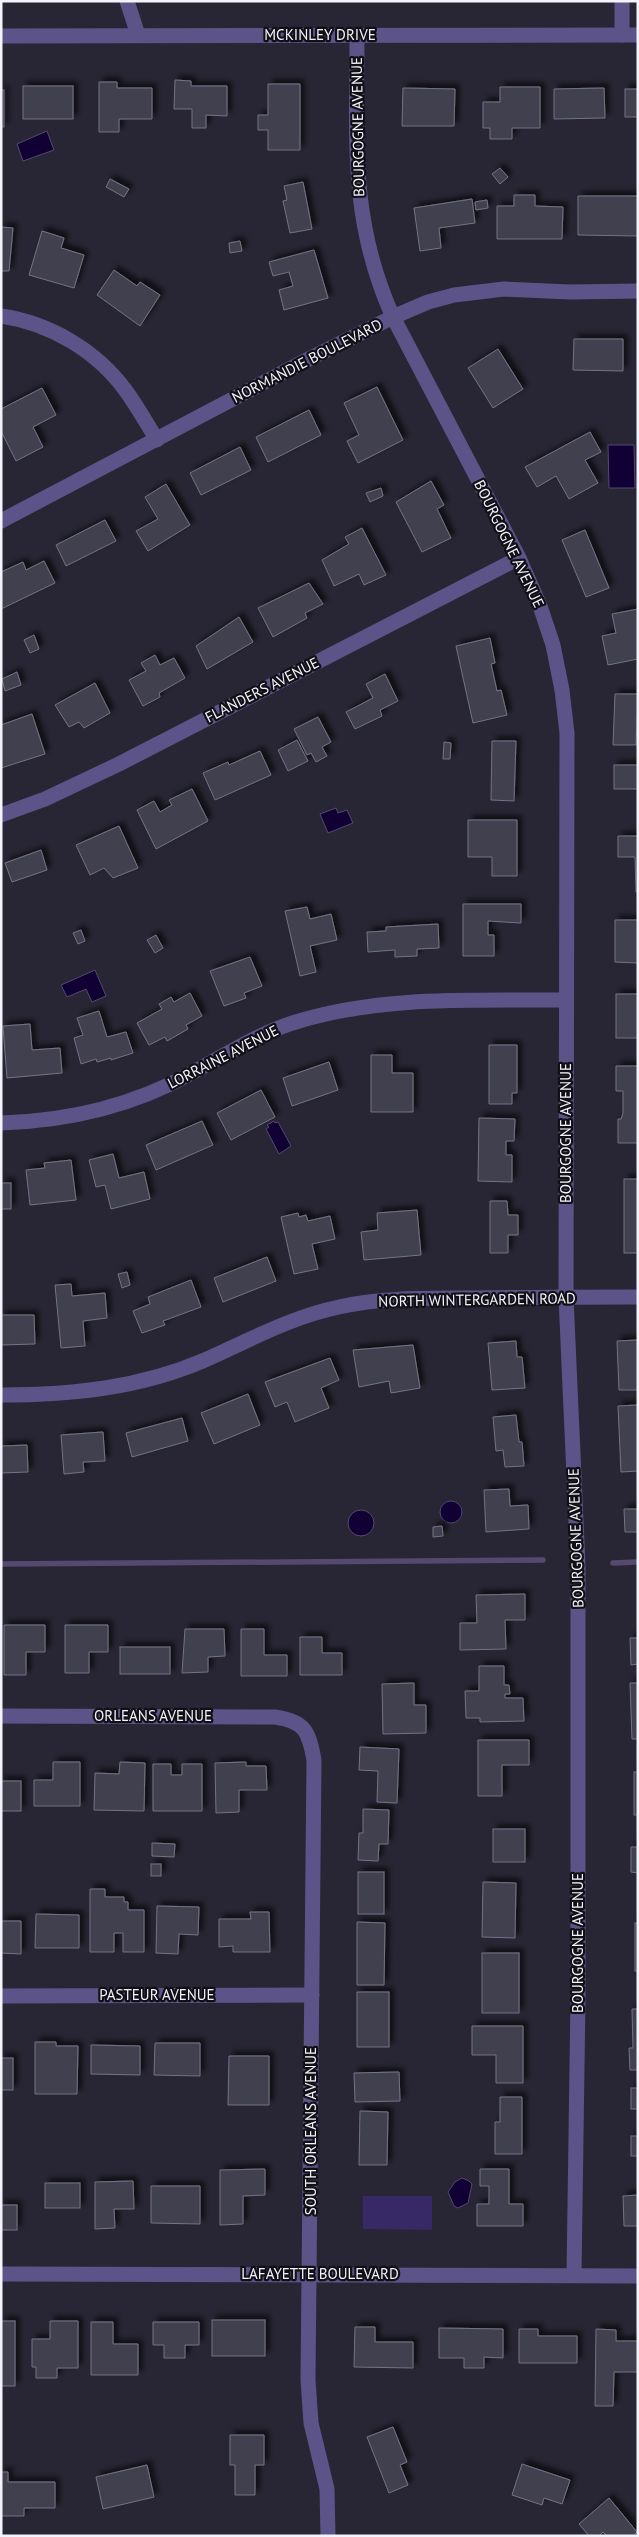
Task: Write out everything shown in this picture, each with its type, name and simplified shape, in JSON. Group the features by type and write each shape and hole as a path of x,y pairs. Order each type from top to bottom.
{"street":[{"path":"127,1 138,35"},
{"path":"622,1 622,35"},
{"name":"BOURGOGNE AVENUE","path":"357,35 357,167 360,204 367,246 380,288 393,316 519,558 540,606 553,645 562,690 567,733 566,1297 578,1566 578,1998 574,2275"},
{"name":"MCKINLEY DRIVE","path":"1,36 638,35"},
{"name":"NORMANDIE BOULEVARD","path":"1,521 393,316 428,302 454,295 504,289 570,292 638,291"},
{"path":"1,316 38,325 63,336 86,351 108,369 126,390 157,440"},
{"name":"FLANDERS AVENUE","path":"1,815 45,799 119,764 519,558"},
{"name":"LORRAINE AVENUE","path":"1,1123 61,1119 104,1110 146,1095 190,1075 258,1037 297,1021 337,1010 378,1004 430,1001 566,1000"},
{"name":"NORTH WINTERGARDEN ROAD","path":"1,1395 87,1392 128,1385 165,1375 205,1360 299,1317 339,1306 423,1298 638,1297"},
{"name":"ORLEANS AVENUE","path":"1,1716 274,1717 290,1719 302,1727"},
{"name":"SOUTH ORLEANS AVENUE","path":"302,1727 310,1736 314,1760 309,2274 311,2424 327,2489 328,2536"},
{"name":"PASTEUR AVENUE","path":"1,1996 312,1995"},
{"name":"LAFAYETTE BOULEVARD","path":"1,2274 638,2276"}],"shaded area":[{"path":"47,131 54,150 23,161 17,144"},
{"path":"608,445 634,445 635,488 609,488"},
{"path":"336,808 338,813 347,810 353,823 328,833 320,814"},
{"path":"95,970 106,996 92,1002 86,989 67,997 61,985"},
{"path":"274,1121 275,1123 278,1122 291,1146 279,1154 266,1129 269,1127 267,1125"},
{"path":"447,1501 455,1501 462,1508 462,1516 455,1523 447,1523 440,1516 440,1508"},
{"path":"361,1510 370,1514 374,1523 370,1532 361,1536 352,1532 348,1523 352,1514"},
{"path":"462,2178 472,2184 468,2203 458,2208 454,2206 448,2192 455,2182"},
{"path":"363,2196 432,2196 432,2230 363,2229"}],"building":[{"path":"175,80 191,81 191,86 227,86 227,116 206,115 206,128 192,128 192,109 174,109"},
{"path":"99,82 117,82 117,88 152,88 152,119 119,119 119,132 99,132"},
{"path":"268,84 300,84 300,150 268,150 268,130 258,130 258,115 268,115"},
{"path":"23,86 73,86 73,119 23,119"},
{"path":"500,87 540,87 540,128 512,128 512,139 490,139 490,128 483,128 483,102 500,102"},
{"path":"403,88 455,89 454,126 402,126"},
{"path":"604,88 605,118 554,119 554,89"},
{"path":"625,89 638,89 638,117 625,117"},
{"path":"1,90 4,90 4,127 1,127"},
{"path":"500,168 508,177 500,184 492,174"},
{"path":"110,179 129,189 124,197 106,187"},
{"path":"303,182 312,229 290,233 283,201 287,200 284,186"},
{"path":"514,195 535,195 535,206 563,207 562,239 497,239 497,206 514,206"},
{"path":"578,196 638,196 638,236 578,235"},
{"path":"472,199 475,223 439,228 441,248 420,251 414,208"},
{"path":"487,200 488,208 476,210 475,202"},
{"path":"1,227 13,228 9,271 1,271"},
{"path":"42,231 64,238 61,248 84,255 74,288 29,275"},
{"path":"240,241 242,251 230,253 229,243"},
{"path":"314,250 328,298 284,310 279,290 293,286 289,272 273,276 269,262"},
{"path":"114,270 137,286 140,282 160,295 140,326 97,295"},
{"path":"574,339 623,339 623,371 573,370"},
{"path":"498,349 523,389 493,408 468,368"},
{"path":"377,387 403,440 358,463 347,441 359,435 344,403"},
{"path":"42,388 56,415 33,427 43,447 16,461 1,431 1,409"},
{"path":"309,410 321,435 268,462 256,437"},
{"path":"590,432 601,452 585,460 598,483 569,499 556,476 537,487 525,467"},
{"path":"240,447 251,470 201,495 190,473"},
{"path":"431,481 444,505 437,509 451,538 422,552 396,502"},
{"path":"166,484 190,525 148,551 136,531 158,519 145,497"},
{"path":"381,488 383,496 370,502 366,493"},
{"path":"105,520 116,541 66,566 56,545"},
{"path":"362,528 386,575 364,585 359,574 334,586 322,560 349,544 345,537"},
{"path":"585,530 609,588 586,597 562,540"},
{"path":"44,561 55,583 1,609 1,572 23,562 26,570"},
{"path":"309,583 323,604 305,613 307,618 273,637 258,608"},
{"path":"638,609 638,659 608,665 602,636 616,633 612,614"},
{"path":"239,617 253,642 207,669 196,646"},
{"path":"34,635 39,649 30,653 24,640"},
{"path":"490,638 495,663 491,664 497,691 501,690 507,715 473,723 456,646"},
{"path":"155,655 160,665 174,658 185,678 159,693 160,697 143,706 129,680 146,671 141,663"},
{"path":"17,672 21,685 5,691 2,679"},
{"path":"385,674 398,701 380,710 382,716 355,729 346,712 373,698 366,684"},
{"path":"95,683 110,713 84,728 79,722 69,727 55,705"},
{"path":"615,694 638,694 636,745 613,745"},
{"path":"32,714 45,754 1,768 1,725"},
{"path":"318,717 331,742 322,747 327,756 316,762 311,753 307,755 294,729"},
{"path":"297,740 308,761 288,771 278,750"},
{"path":"492,741 516,741 514,801 491,800"},
{"path":"444,742 451,743 450,759 443,759"},
{"path":"260,751 271,775 215,800 203,773 228,762 229,765"},
{"path":"614,765 638,765 638,789 614,789"},
{"path":"192,789 208,821 156,849 137,810 154,801 160,812 172,805 169,800"},
{"path":"468,820 517,820 517,876 492,876 492,857 468,857"},
{"path":"119,826 138,868 113,878 104,868 90,875 76,845"},
{"path":"618,836 638,836 638,892 636,892 635,857 618,857"},
{"path":"41,850 47,870 12,882 5,863"},
{"path":"463,904 521,904 521,923 488,921 488,935 494,935 494,956 463,956"},
{"path":"307,907 310,919 331,914 337,940 310,946 316,972 300,976 285,911"},
{"path":"615,920 638,920 638,963 615,962"},
{"path":"438,924 439,948 417,949 417,956 395,957 395,950 368,952 367,932 386,931 386,927"},
{"path":"81,930 85,941 78,944 73,933"},
{"path":"156,935 163,948 155,953 147,940"},
{"path":"250,957 262,986 244,993 246,998 224,1006 210,971"},
{"path":"190,993 202,1016 186,1025 188,1029 167,1041 165,1037 149,1045 137,1023 162,1009 159,1004 171,997 174,1002"},
{"path":"616,994 638,994 638,1038 616,1038"},
{"path":"99,1011 107,1037 126,1032 133,1053 111,1060 111,1058 97,1062 96,1059 81,1064 74,1038 83,1035 77,1018"},
{"path":"30,1024 32,1050 60,1048 62,1073 7,1078 3,1026"},
{"path":"489,1045 517,1045 517,1093 512,1093 512,1104 489,1104"},
{"path":"371,1055 392,1055 392,1073 413,1073 413,1112 371,1112"},
{"path":"329,1062 338,1090 292,1106 283,1078"},
{"path":"616,1066 638,1066 638,1143 618,1143 618,1119 621,1119 623,1113 623,1091 616,1091"},
{"path":"261,1090 275,1117 231,1140 217,1113"},
{"path":"479,1118 515,1119 514,1141 506,1141 506,1155 512,1155 512,1182 478,1181"},
{"path":"202,1121 213,1145 156,1170 146,1145"},
{"path":"113,1154 119,1178 144,1172 150,1199 111,1209 105,1185 96,1187 89,1160"},
{"path":"71,1160 76,1200 30,1205 26,1170 45,1168 44,1163"},
{"path":"624,1179 638,1179 638,1253 624,1253"},
{"path":"1,1183 11,1183 11,1209 1,1209"},
{"path":"490,1201 507,1201 508,1215 518,1215 518,1235 508,1235 508,1253 490,1253"},
{"path":"417,1210 421,1255 364,1260 361,1232 378,1230 377,1213"},
{"path":"298,1213 299,1217 306,1215 308,1221 330,1216 335,1239 312,1244 318,1269 294,1274 281,1217"},
{"path":"267,1257 276,1281 223,1302 214,1278"},
{"path":"127,1272 130,1285 122,1288 118,1274"},
{"path":"191,1280 201,1307 163,1321 165,1325 142,1333 133,1311 150,1304 148,1297"},
{"path":"71,1284 72,1296 105,1293 107,1318 83,1321 85,1346 61,1348 55,1285"},
{"path":"1,1315 34,1315 35,1344 1,1345"},
{"path":"638,1340 638,1390 619,1390 617,1341"},
{"path":"516,1341 517,1357 522,1357 525,1388 492,1390 488,1343"},
{"path":"413,1345 420,1388 391,1393 389,1381 359,1387 353,1350"},
{"path":"330,1358 339,1380 321,1388 329,1408 295,1422 287,1402 275,1407 265,1382"},
{"path":"248,1394 260,1425 214,1444 201,1413"},
{"path":"638,1405 638,1471 621,1472 618,1406"},
{"path":"516,1415 519,1442 522,1442 524,1466 505,1467 503,1450 496,1451 493,1417"},
{"path":"182,1418 188,1441 132,1457 126,1433"},
{"path":"103,1432 105,1461 83,1462 84,1472 64,1474 61,1435"},
{"path":"27,1445 28,1472 1,1473 1,1446"},
{"path":"509,1489 510,1506 528,1505 529,1529 486,1532 484,1490"},
{"path":"624,1509 638,1509 638,1532 625,1532"},
{"path":"442,1526 443,1536 433,1537 433,1527"},
{"path":"525,1594 525,1620 505,1620 506,1649 460,1650 460,1623 477,1623 476,1595"},
{"path":"4,1625 45,1625 45,1652 26,1652 26,1675 4,1675"},
{"path":"65,1625 108,1625 108,1652 89,1652 89,1673 65,1673"},
{"path":"185,1629 224,1629 225,1656 208,1657 208,1672 182,1673"},
{"path":"241,1629 264,1629 264,1655 287,1655 287,1676 241,1676"},
{"path":"300,1637 322,1637 322,1653 342,1653 342,1675 300,1675"},
{"path":"630,1638 638,1638 638,1664 631,1665"},
{"path":"120,1647 170,1647 170,1674 120,1674"},
{"path":"479,1666 504,1666 504,1685 509,1685 510,1694 505,1694 505,1698 523,1698 524,1721 480,1722 480,1718 466,1718 465,1691 479,1691"},
{"path":"414,1683 414,1705 426,1705 426,1733 383,1734 382,1684"},
{"path":"630,1683 638,1683 638,1739 632,1739"},
{"path":"478,1740 529,1740 529,1765 502,1765 502,1796 478,1796"},
{"path":"360,1747 399,1749 397,1803 377,1802 378,1771 359,1770"},
{"path":"53,1762 80,1762 80,1806 34,1806 34,1780 53,1780"},
{"path":"120,1762 145,1763 144,1811 94,1810 95,1773 119,1774"},
{"path":"246,1762 246,1766 266,1766 267,1790 239,1790 239,1812 216,1813 215,1763"},
{"path":"153,1764 171,1764 171,1775 182,1775 182,1764 202,1764 202,1811 153,1811"},
{"path":"634,1772 638,1772 638,1815 634,1815"},
{"path":"1,1781 21,1781 21,1811 1,1811"},
{"path":"363,1809 389,1810 388,1844 379,1844 378,1861 358,1860 359,1833 363,1833"},
{"path":"493,1829 525,1829 525,1862 493,1862"},
{"path":"152,1843 175,1844 174,1857 152,1856"},
{"path":"631,1847 638,1847 638,1873 631,1872"},
{"path":"151,1864 161,1864 161,1876 151,1876"},
{"path":"358,1872 384,1872 384,1914 358,1914"},
{"path":"483,1882 516,1883 515,1938 482,1937"},
{"path":"90,1889 105,1889 105,1897 124,1897 124,1902 128,1902 128,1910 144,1910 144,1952 123,1952 123,1933 114,1933 114,1952 90,1952"},
{"path":"157,1906 199,1907 198,1935 179,1934 178,1954 156,1953"},
{"path":"250,1912 269,1912 270,1952 233,1952 233,1946 219,1947 219,1919 251,1919"},
{"path":"36,1914 79,1915 79,1948 35,1948"},
{"path":"1,1921 21,1921 21,1954 1,1953"},
{"path":"357,1922 385,1923 384,1985 357,1985"},
{"path":"635,1923 638,1923 638,1971 635,1971"},
{"path":"482,1953 519,1953 519,2013 482,2013"},
{"path":"357,1992 389,1992 389,2047 357,2047"},
{"path":"632,2009 638,2009 638,2070 630,2070 629,2048 633,2048"},
{"path":"472,2026 523,2026 523,2083 496,2083 496,2055 472,2055"},
{"path":"35,2042 56,2042 56,2046 78,2046 77,2094 35,2094"},
{"path":"155,2043 200,2043 200,2076 154,2075"},
{"path":"91,2045 140,2046 140,2075 91,2074"},
{"path":"229,2056 269,2056 269,2105 228,2105"},
{"path":"1,2058 13,2058 13,2090 1,2090"},
{"path":"399,2072 400,2101 355,2102 354,2073"},
{"path":"631,2088 638,2088 638,2109 631,2109"},
{"path":"500,2097 522,2097 522,2154 495,2154 495,2122 500,2122"},
{"path":"360,2111 388,2112 387,2165 359,2165"},
{"path":"631,2136 638,2136 638,2156 631,2156"},
{"path":"265,2169 265,2195 243,2196 243,2224 220,2225 220,2170"},
{"path":"480,2169 509,2169 509,2204 523,2204 523,2226 477,2226 477,2204 489,2204 489,2186 480,2186"},
{"path":"133,2181 134,2209 114,2209 115,2228 95,2229 95,2182"},
{"path":"45,2183 80,2183 80,2208 45,2208"},
{"path":"151,2186 200,2186 200,2224 151,2223"},
{"path":"638,2195 638,2226 624,2226 623,2196"},
{"path":"1,2205 17,2205 17,2230 1,2230"},
{"path":"212,2320 265,2320 265,2356 212,2356"},
{"path":"1,2321 15,2321 15,2386 1,2386"},
{"path":"50,2321 78,2321 78,2368 57,2368 57,2378 36,2378 36,2367 32,2367 32,2339 50,2339"},
{"path":"91,2322 113,2322 113,2344 138,2344 138,2375 91,2375"},
{"path":"153,2322 199,2322 199,2345 185,2345 185,2358 164,2358 164,2345 153,2345"},
{"path":"355,2327 375,2327 375,2342 413,2342 413,2368 354,2367"},
{"path":"439,2328 503,2329 503,2358 484,2357 484,2368 464,2368 464,2358 439,2358"},
{"path":"519,2329 538,2329 538,2336 577,2336 577,2363 519,2363"},
{"path":"596,2329 616,2330 616,2341 638,2341 638,2372 614,2372 613,2406 595,2406"},
{"path":"393,2427 407,2462 400,2465 408,2485 389,2493 367,2437"},
{"path":"230,2435 264,2435 264,2465 255,2465 255,2495 235,2495 235,2465 230,2465"},
{"path":"522,2464 570,2480 562,2504 544,2498 542,2505 512,2495"},
{"path":"147,2465 154,2497 103,2509 96,2477"},
{"path":"1,2472 8,2472 8,2482 55,2482 55,2508 24,2508 24,2516 1,2516"},
{"path":"609,2498 637,2532 633,2536 607,2536 603,2532 599,2536 589,2536 579,2524"}],"waterway":[{"path":"1,1564 543,1560"},
{"path":"613,1563 638,1562"}]}
